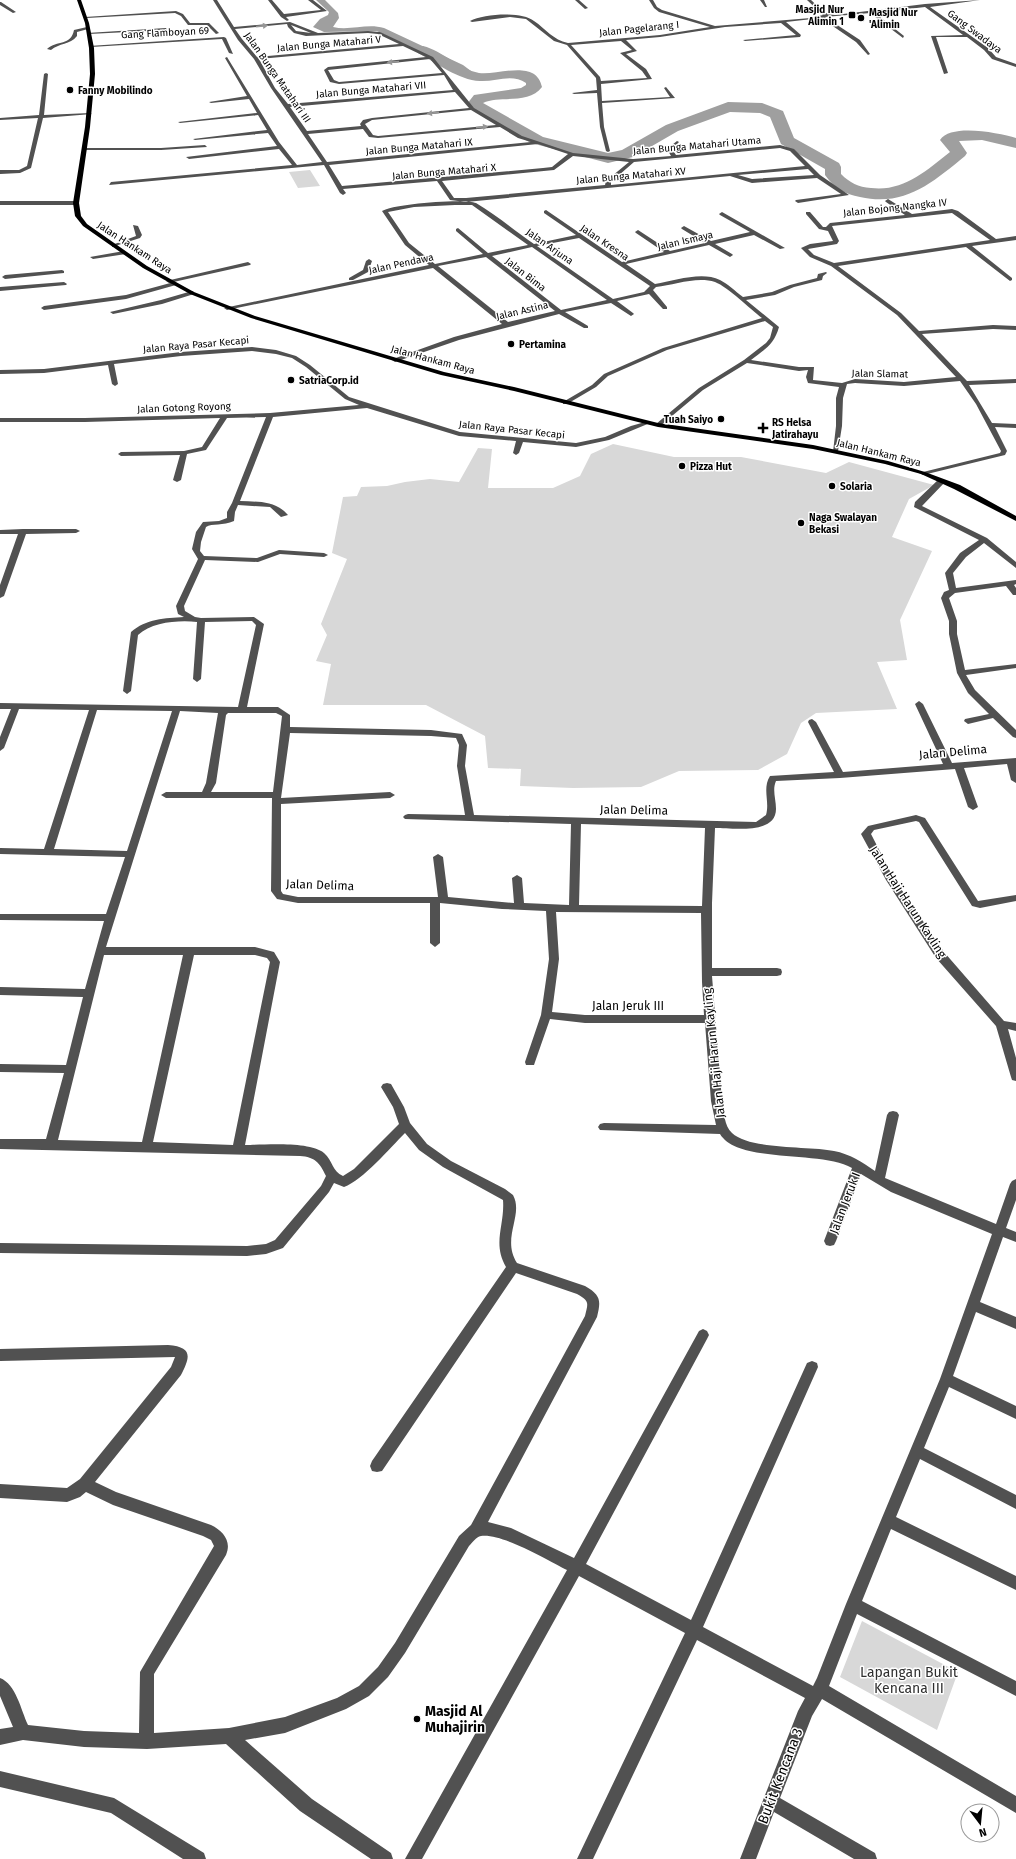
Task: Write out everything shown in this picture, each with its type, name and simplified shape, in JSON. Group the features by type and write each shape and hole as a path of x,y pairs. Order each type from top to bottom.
{"main road":[{"name":"Jalan Hankam Raya","path":"79,0 86,17 91,46 93,75 90,114 76,203 77,213 82,222 124,253 172,283 227,308 443,374 514,389 633,423"},
{"name":"Jalan Hankam Raya","path":"648,423 835,451 886,462 923,473 942,481 984,501 1016,519"}],"street":[{"name":"Jalan Bunga Matahari III","path":"216,0 240,40 256,58 273,88 306,133 326,164"},
{"path":"270,0 282,16 290,23"},
{"path":"282,16 325,11 310,0"},
{"path":"577,0 586,8"},
{"path":"651,0 660,10 698,20 714,27"},
{"path":"762,0 766,6"},
{"path":"809,0 857,41 868,54"},
{"name":"Jalan Pagelarang I","path":"568,44 677,34 714,27 978,0"},
{"path":"0,3 14,12"},
{"name":"Gang Swadaya","path":"925,5 986,49 994,58 1016,66"},
{"path":"86,17 176,12 182,15 189,24 208,24 217,33"},
{"path":"871,12 903,37"},
{"path":"472,21 512,16 524,17 539,26 558,43 568,44 597,75 601,102 602,127 608,151"},
{"path":"746,40 800,36 782,21"},
{"path":"234,28 290,23"},
{"name":"Jalan Bunga Matahari Utama","path":"290,23 320,35"},
{"name":"Jalan Bunga Matahari Utama","path":"290,23 289,26 295,32 306,35 374,32 432,58 446,74 456,91 472,109 520,137 572,154 634,160 780,146 792,150 808,166"},
{"path":"49,49 53,45 68,43 75,36 75,31 166,29"},
{"path":"946,73 933,36 967,36"},
{"name":"Gang Flamboyan 69","path":"91,46 224,38 231,53"},
{"path":"622,39 635,51 622,53"},
{"path":"609,40 614,45"},
{"name":"Jalan Bunga Matahari V","path":"256,58 403,45"},
{"path":"598,83 650,79 644,70 618,49"},
{"path":"227,58 259,114 294,166"},
{"path":"432,58 336,67 328,68 326,70 332,80 339,83 446,74"},
{"path":"1002,61 1016,59"},
{"path":"0,172 20,171 28,168 41,117 46,74"},
{"path":"601,102 672,98 666,88"},
{"name":"Jalan Bunga Matahari VII","path":"287,106 456,91"},
{"path":"574,93 600,93 607,95"},
{"path":"212,102 250,97"},
{"path":"472,109 367,120 362,124 371,136 378,137 499,126"},
{"path":"0,119 90,114"},
{"path":"180,122 259,114"},
{"path":"306,133 364,128"},
{"path":"195,138 270,131"},
{"path":"514,146 519,142 520,137"},
{"name":"Jalan Bunga Matahari IX","path":"111,184 514,146 539,142"},
{"path":"675,157 669,149 677,142"},
{"path":"85,149 161,149 205,146"},
{"path":"189,156 280,147"},
{"name":"Jalan Bunga Matahari X","path":"341,188 549,169 557,166 572,154"},
{"path":"608,186 608,182 634,160"},
{"path":"326,164 344,195"},
{"path":"798,201 846,195 818,176 808,166"},
{"name":"Jalan Bunga Matahari XV","path":"455,202 808,166"},
{"path":"729,175 752,181 818,176"},
{"path":"438,180 455,202"},
{"path":"455,202 386,210 385,213 407,244 506,324"},
{"name":"Jalan Arjuna","path":"455,202 466,203 479,207 631,314"},
{"path":"888,202 911,216"},
{"path":"0,203 76,203"},
{"name":"Jalan Bojong Nangka IV","path":"923,473 1003,454 1004,451 991,425 963,381 899,314 833,265 812,256 804,248 835,243 836,241 828,226 830,225 954,211 996,242"},
{"name":"Jalan Kresna","path":"546,212 620,264 651,288 665,308"},
{"path":"808,213 821,228 831,230"},
{"path":"722,214 782,248"},
{"path":"114,246 138,238 139,236 135,226"},
{"path":"684,228 730,255"},
{"name":"Jalan Bima","path":"458,230 560,312 586,327"},
{"path":"638,232 669,252"},
{"name":"Jalan Ismaya","path":"620,264 754,233"},
{"name":"Jalan Pendawa","path":"227,308 579,236"},
{"path":"833,265 1016,238"},
{"path":"968,246 1010,279"},
{"path":"93,257 124,253"},
{"path":"220,305 344,281 366,271 369,261"},
{"path":"44,308 112,299 160,289 172,283 248,264"},
{"path":"6,270 3,277 62,272"},
{"path":"741,299 773,294 792,286 820,280 820,275 824,273"},
{"name":"Jalan Astina","path":"395,360 449,339 506,324 612,301 651,288 703,278 713,278 766,319"},
{"path":"0,289 64,284"},
{"path":"113,312 162,302 192,293"},
{"path":"565,403 594,386 606,375 665,349 766,319 776,328 773,338 746,361 701,389 658,425"},
{"path":"916,333 987,328 1016,328"},
{"name":"Jalan Raya Pasar Kecapi","path":"0,372 44,371 223,350 252,349 276,352 294,357 304,363 347,398 459,434 576,445 606,439 633,423 648,423"},
{"path":"746,361 799,369 813,365 809,377 810,382 842,385"},
{"path":"111,363 115,384"},
{"name":"Jalan Slamat","path":"835,451 842,385 848,382 904,384 963,381 1016,381"},
{"name":"Jalan Gotong Royong","path":"0,420 85,420 270,415 368,406"},
{"path":"270,415 236,503 231,512 231,519 223,523 203,524 200,528 195,550 202,558 258,560 279,552 324,555"},
{"path":"121,454 184,453 200,450 207,446 225,416"},
{"path":"991,425 1016,426"},
{"path":"516,453 520,440"},
{"path":"177,480 184,453"},
{"path":"942,481 918,504 918,507 984,540 1016,566"},
{"path":"236,503 271,505 278,508 284,516"},
{"path":"0,532 76,530"},
{"path":"0,596 24,531"},
{"path":"953,591 949,573 963,555 984,540"},
{"path":"197,620 181,612 180,606 202,558"},
{"path":"1016,593 1013,583 953,591 947,594 945,598 953,621 953,634 961,673 971,691 1016,735"},
{"path":"0,706 177,708 225,711 242,709 260,624 254,619 197,620 150,624 137,630 134,634 127,691"},
{"path":"197,620 197,679"},
{"path":"961,673 1016,666"},
{"path":"919,704 948,765"},
{"path":"0,748 16,706"},
{"path":"48,852 94,707"},
{"path":"51,1144 100,951 177,708"},
{"name":"Jalan Delima","path":"242,709 278,710 286,715 286,730 276,798 276,891 280,897 298,900 439,900 502,906 551,908 706,910"},
{"path":"206,794 211,782 221,717 225,711"},
{"path":"968,721 994,715"},
{"path":"812,722 840,775"},
{"path":"286,730 431,733 459,736 463,744 461,766 470,818"},
{"path":"1013,761 1016,780"},
{"name":"Jalan Delima","path":"408,816 576,822 749,825 764,823 769,818 771,814 770,784 773,778 840,775 948,765 1013,761"},
{"path":"958,765 974,807"},
{"path":"166,795 206,794 276,798 390,795"},
{"name":"Jalan Haji Harun Kavling","path":"1016,898 980,905 975,904 922,820 916,818 871,828 866,834 889,878 940,955 1001,1024 1016,1078"},
{"path":"574,908 576,822"},
{"name":"Jalan Haji Harun Kayling","path":"710,825 706,910 708,972 718,1104 722,1130 728,1138 736,1143 750,1147 835,1156 859,1165 879,1180 998,1231 1016,1237"},
{"path":"0,850 130,854"},
{"path":"436,943 439,900 438,857"},
{"path":"517,878 519,906"},
{"path":"530,1062 546,1015 554,959 551,908"},
{"path":"0,916 110,918"},
{"path":"100,951 255,951 270,955 275,962 238,1149"},
{"path":"146,1148 189,952"},
{"path":"708,972 777,972"},
{"path":"0,991 90,993"},
{"name":"Jalan Jeruk III","path":"546,1015 585,1019 711,1019"},
{"path":"1001,1024 1016,1027"},
{"path":"0,1068 70,1068"},
{"path":"0,1737 24,1732 84,1739 148,1741 229,1736 285,1725 341,1704 364,1691 383,1672 400,1648 464,1541 476,1530 591,1317 594,1303 590,1295 581,1290 512,1267 504,1251 510,1207 509,1198 501,1192 447,1164 423,1147 405,1126 398,1107 387,1087"},
{"path":"879,1180 893,1115"},
{"path":"0,1144 300,1151 315,1153 325,1160 332,1176 344,1182 349,1180 405,1126"},
{"path":"604,1127 722,1130"},
{"name":"Jalan Jeruk I","path":"830,1241 859,1165"},
{"path":"0,1248 247,1251 266,1249 279,1244 325,1189 332,1176"},
{"path":"998,1231 1006,1215 1016,1184"},
{"name":"Bukit Kencana 3","path":"748,1859 806,1711 823,1683 853,1604 946,1379 974,1305 998,1231"},
{"path":"377,1466 512,1267"},
{"path":"974,1305 1016,1323"},
{"path":"413,1859 577,1567 703,1335"},
{"path":"0,1355 168,1351 179,1352 182,1355 181,1362 176,1371 85,1484 75,1492 67,1495 0,1491"},
{"path":"585,1859 694,1630 812,1367"},
{"path":"946,1379 1016,1413"},
{"path":"917,1451 1016,1502"},
{"path":"85,1484 113,1498 206,1530 217,1536 221,1542 221,1550 147,1672 146,1709 148,1741"},
{"path":"888,1520 1016,1583"},
{"path":"476,1530 491,1529 506,1533 577,1567 694,1630 818,1693 1016,1805"},
{"path":"853,1604 1016,1689"},
{"path":"0,1685 6,1691 24,1732"},
{"path":"229,1736 306,1805 385,1859"},
{"path":"0,1779 114,1806 198,1859"},
{"path":"770,1801 870,1859"}],"green space":[{"path":"310,170 320,186 298,188 289,172"},
{"path":"613,444 674,457 741,457 826,473 849,462 934,485 909,499 892,537 932,551 900,620 907,660 877,662 897,709 816,713 801,723 787,754 758,770 679,771 641,787 573,788 520,786 521,769 488,768 485,736 426,705 323,705 331,664 316,661 327,635 321,624 347,559 332,553 343,497 357,496 361,487 387,486 430,479 459,482 478,448 492,449 488,488 553,488 580,476 591,454"},
{"name":"Lapangan Bukit Kencana III","path":"862,1621 958,1672 937,1730 840,1677"}],"shaded area":[{"path":"316,0 325,0 338,13 339,18 333,27 346,28 371,26 384,28 463,65 471,71 461,72 377,31 324,32 313,27 320,19 328,15 329,12"}],"waterway":[{"path":"423,50 473,76 486,77 514,74 527,77 533,81 534,87 525,92 479,98 475,104 484,111 537,140 608,158 627,154 672,128 728,107 762,108 777,114 787,141 833,167 833,175 844,186 866,193 891,194 905,190 919,183 959,153 948,140 956,137 973,135 1000,138 1016,143"}],"place":[{"name":"Masjid Nur Alimin 1","path":"852,15"},
{"name":"Masjid Nur 'Alimin","path":"861,18"},
{"name":"Fanny Mobilindo","path":"70,90"},
{"name":"Pertamina","path":"511,344"},
{"name":"SatriaCorp.id","path":"291,380"},
{"name":"Tuah Saiyo","path":"721,419"},
{"name":"RS Helsa Jatirahayu","path":"763,428"},
{"name":"Pizza Hut","path":"682,466"},
{"name":"Solaria","path":"832,486"},
{"name":"Naga Swalayan Bekasi","path":"801,523"},
{"name":"Masjid Al Muhajirin","path":"417,1719"}]}
